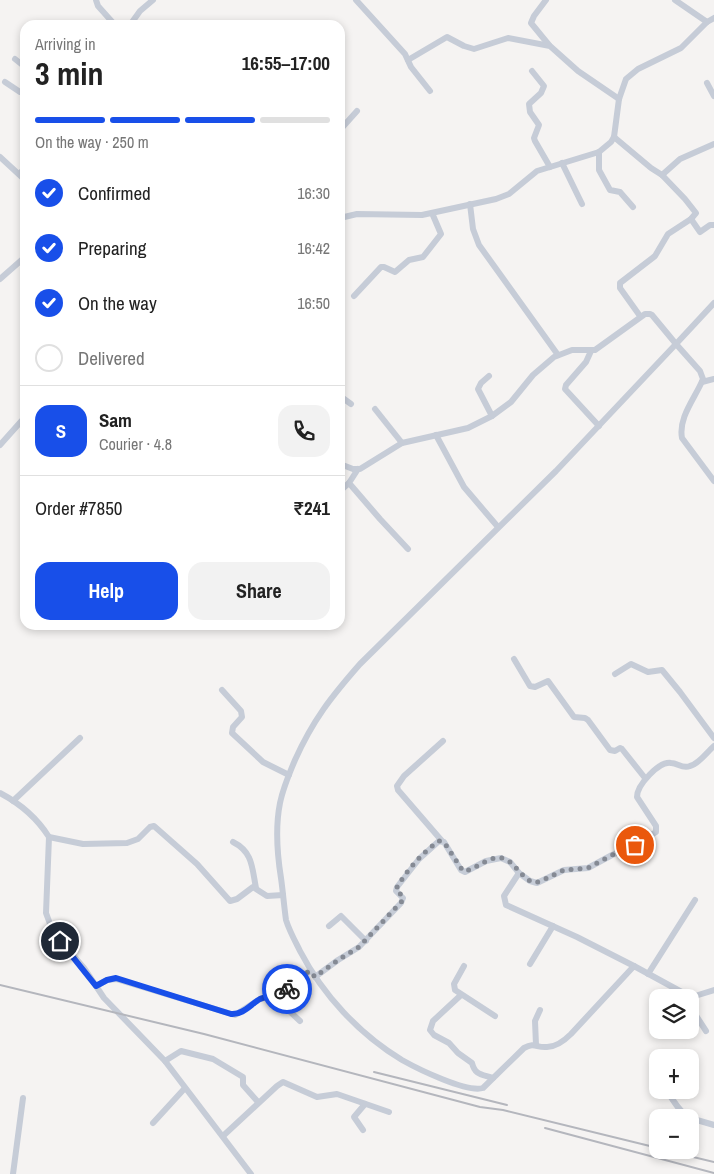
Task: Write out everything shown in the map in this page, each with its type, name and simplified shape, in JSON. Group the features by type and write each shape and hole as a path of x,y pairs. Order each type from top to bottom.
{"street":[{"path":"96,0 98,6 110,20"},
{"path":"134,20 140,11 153,0"},
{"path":"356,0 408,60 430,91"},
{"path":"546,0 534,16 531,22 532,26 550,46 578,71 619,100"},
{"path":"675,0 707,22"},
{"path":"345,217 357,214 408,216 432,214 503,197 533,173 599,152 614,137 623,85 632,73 681,48 707,22 714,18"},
{"path":"408,60 447,37 474,49 508,38 550,46"},
{"path":"15,59 20,63"},
{"path":"532,71 544,86 541,93 530,104 530,112 539,124 534,138 541,154 550,167"},
{"path":"5,82 20,92"},
{"path":"707,83 714,96"},
{"path":"345,125 358,111"},
{"path":"614,137 662,176 695,212 691,220 668,234 658,254 620,283 620,288 640,316"},
{"path":"662,176 680,159 714,144"},
{"path":"599,152 600,170 610,190 620,192 633,207"},
{"path":"0,157 19,174"},
{"path":"562,163 582,204"},
{"path":"470,204 473,230 479,245 558,355"},
{"path":"354,296 381,267 395,272 408,260 423,257 441,234 432,214"},
{"path":"691,220 700,232 710,225 714,225"},
{"path":"0,279 20,261"},
{"path":"634,966 567,1038 560,1043 546,1047 530,1044 483,1088 468,1088 407,1062 374,1041 336,1004 310,971 293,938 287,921 277,852 277,826 280,802 288,775 307,733 338,689 401,622 599,426 714,303"},
{"path":"345,487 358,469 402,443 468,428 492,416 512,402 533,375 558,355 572,350 591,351 601,346 640,316 650,314 700,371 703,379 690,405 681,433 684,442 714,481"},
{"path":"591,351 586,362 566,385 565,389 599,426"},
{"path":"489,376 481,383 478,390 492,416"},
{"path":"702,382 714,379"},
{"path":"345,400 350,404"},
{"path":"375,409 402,443"},
{"path":"0,445 20,423"},
{"path":"436,435 464,488 498,528"},
{"path":"345,466 358,469"},
{"path":"349,483 408,549"},
{"path":"514,659 530,686 535,687 548,681 574,718 585,718 588,720 610,750 622,749 645,778"},
{"path":"615,674 631,664 648,672 662,670 714,738"},
{"path":"222,690 241,711 242,717 233,726 232,733 263,762 288,775"},
{"path":"13,801 80,738"},
{"path":"443,741 404,776 398,786 398,790 442,841 463,871 467,871 486,861 501,858 510,862 519,873 530,881 537,882 564,870 588,868 652,835 656,830 656,826 636,794 645,778 668,762 688,767 694,765 714,746"},
{"path":"0,793 13,801 49,837 83,844 127,843 138,839 150,827 154,826 197,864 227,900 233,901 250,889 256,888"},
{"path":"49,837 46,913 53,932 104,998 164,1061 251,1174"},
{"path":"315,977 338,960 355,951 366,941 403,900 396,889 411,868 424,853 437,842 442,841"},
{"path":"233,842 241,846 248,854 256,888 267,896 283,895"},
{"path":"519,873 504,896 506,905 634,966 674,989"},
{"path":"648,974 695,900"},
{"path":"329,926 341,916 366,941"},
{"path":"530,964 552,926"},
{"path":"464,966 454,984 455,990 495,1016"},
{"path":"96,986 116,978 235,1015 260,999 285,992 292,982 310,971"},
{"path":"699,995 714,990"},
{"path":"272,995 300,1021"},
{"path":"461,995 433,1021 430,1030 449,1043 458,1053 472,1063 474,1071 493,1078"},
{"path":"536,1045 535,1022 540,1010"},
{"path":"699,1020 706,1031"},
{"path":"164,1061 181,1051 213,1059 244,1077 243,1085 258,1102"},
{"path":"223,1136 258,1102 283,1082 317,1097 334,1094 389,1112"},
{"path":"153,1122 186,1088"},
{"path":"13,1174 23,1098"},
{"path":"363,1130 354,1117 365,1104"},
{"path":"699,1121 714,1125"}],"railway":[{"path":"0,985 204,1034 480,1107 503,1110 649,1146"},
{"path":"374,1072 507,1105"},
{"path":"545,1128 714,1173"},
{"path":"699,1158 714,1162"}],"way so far":[{"path":"287,989 295,979 310,971 315,977 338,960 355,951 366,941 403,900 402,896 396,891 397,887 424,853 439,841 444,842 461,870 465,872 486,861 501,858 510,862 519,873 534,883 564,870 588,868 635,845"}],"route":[{"path":"60,941 84,968 96,986 111,978 116,978 235,1015 260,999 285,992 287,989"}]}
